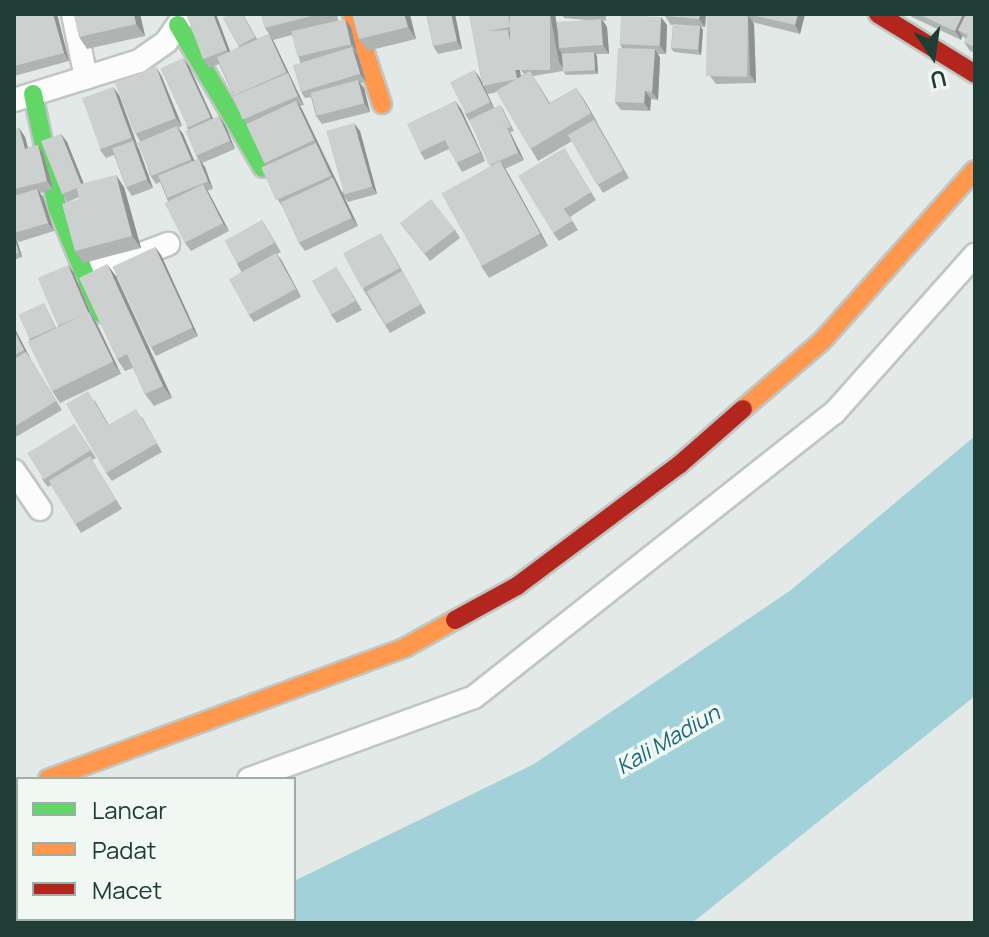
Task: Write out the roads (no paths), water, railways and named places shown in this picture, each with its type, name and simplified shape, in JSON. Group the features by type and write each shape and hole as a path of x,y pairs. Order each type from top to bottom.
{"street":[{"path":"73,14 86,78"},
{"path":"352,14 382,104"},
{"path":"878,14 975,74"},
{"path":"103,318 57,207 24,97 155,52 182,19 263,168"},
{"path":"53,777 406,647 517,586 679,465 822,341 975,170"},
{"path":"86,275 168,244"},
{"path":"254,777 474,697 834,413 975,255"},
{"path":"14,471 40,509"}],"water":[{"name":"Kali Madiun","path":"975,436 975,696 692,923 207,923 296,921 296,880 534,764 791,590"}]}
